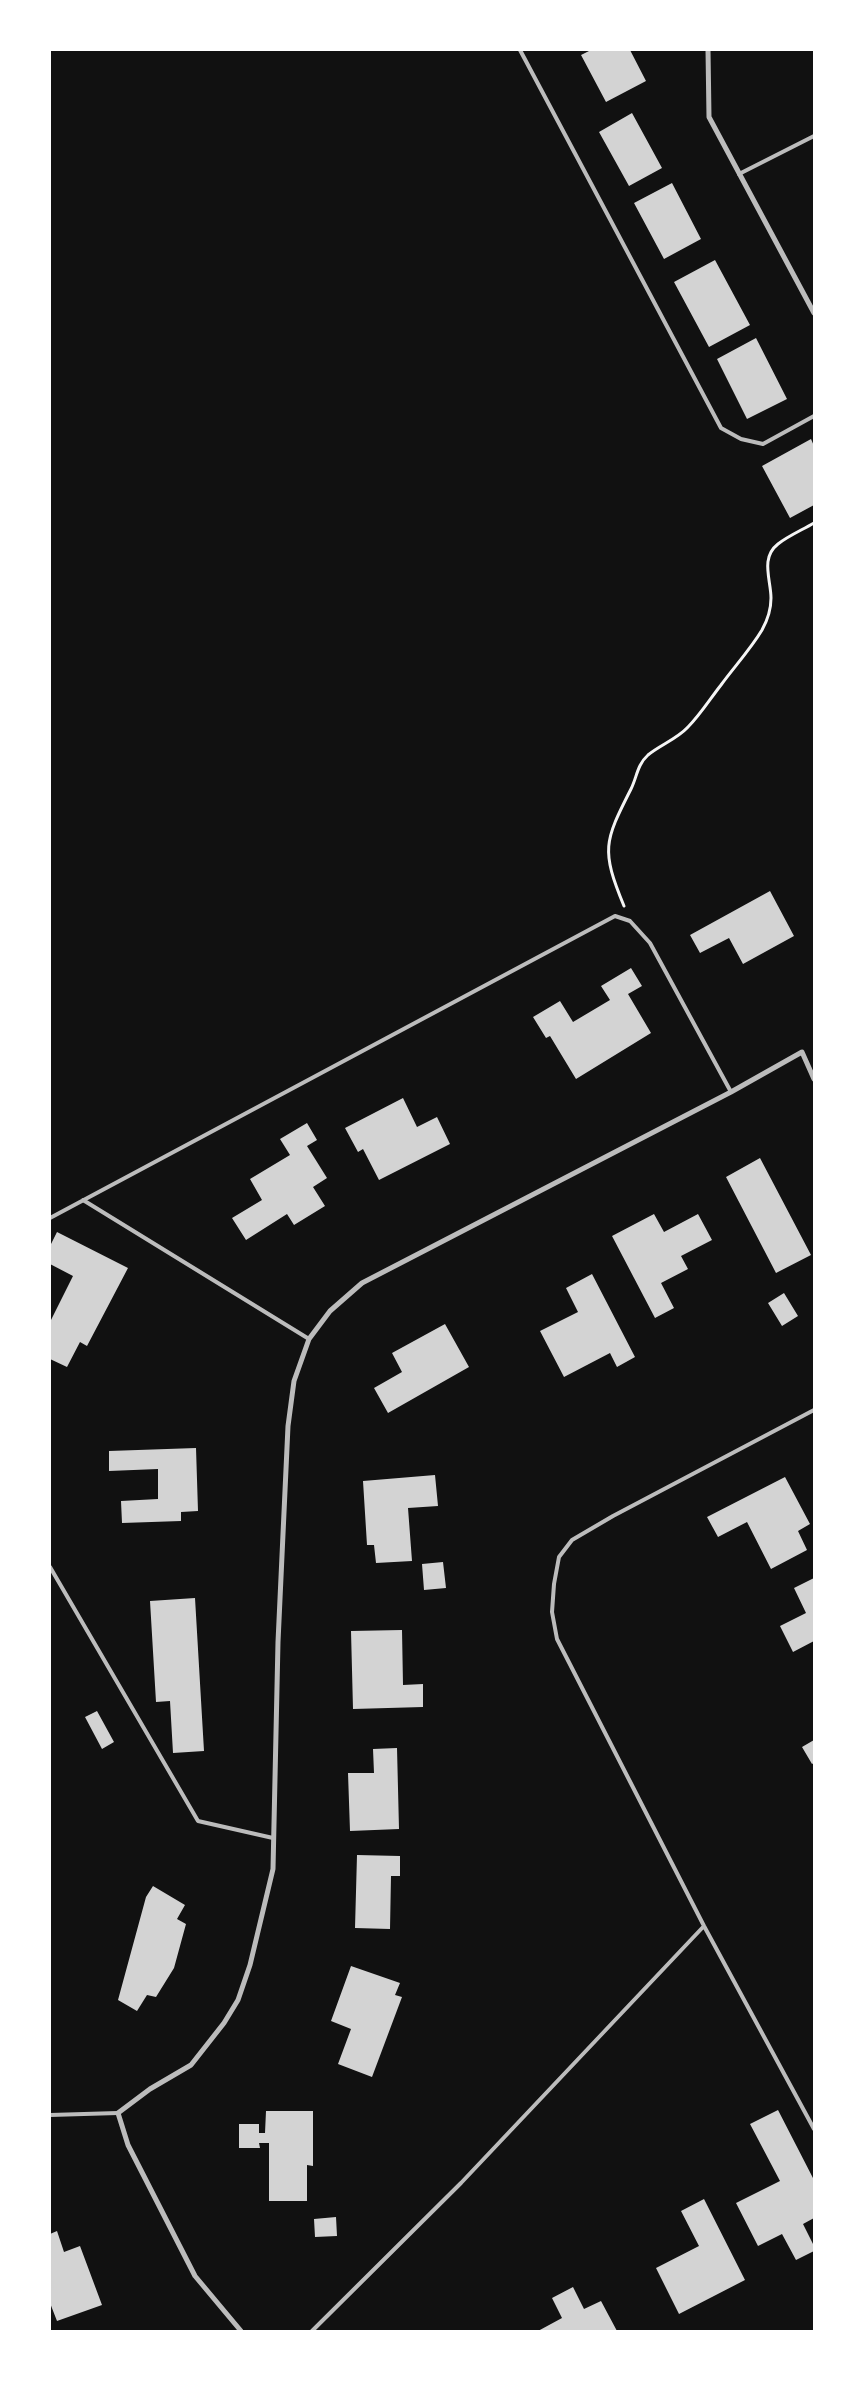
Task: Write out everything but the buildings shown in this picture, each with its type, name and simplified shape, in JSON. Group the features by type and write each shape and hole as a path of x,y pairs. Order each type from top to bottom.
{"street":[{"path":"708,50 709,117 814,313"},
{"path":"241,2331 195,2276 128,2145 118,2113 150,2089 191,2065 224,2023 238,2000 250,1965 273,1870 278,1642 288,1426 294,1381 309,1339 330,1311 362,1283 731,1092 802,1052 814,1079"}],"lane":[{"path":"520,50 721,428 742,439 763,444 814,416"},
{"path":"739,174 814,136"},
{"path":"50,1218 615,916 630,921 650,943 731,1092"},
{"path":"83,1200 309,1339"},
{"path":"814,1410 613,1516 572,1540 559,1557 554,1584 552,1612 557,1639 704,1926 814,2129"},
{"path":"50,1567 198,1822 273,1838"},
{"path":"312,2331 461,2183 704,1926"},
{"path":"50,2115 118,2113"}],"path":[{"path":"630,921 610,872 607,847 614,820 633,786 638,769 646,756 688,729 748,651 762,629 768,617 771,599 766,570 776,545 814,523"}]}
